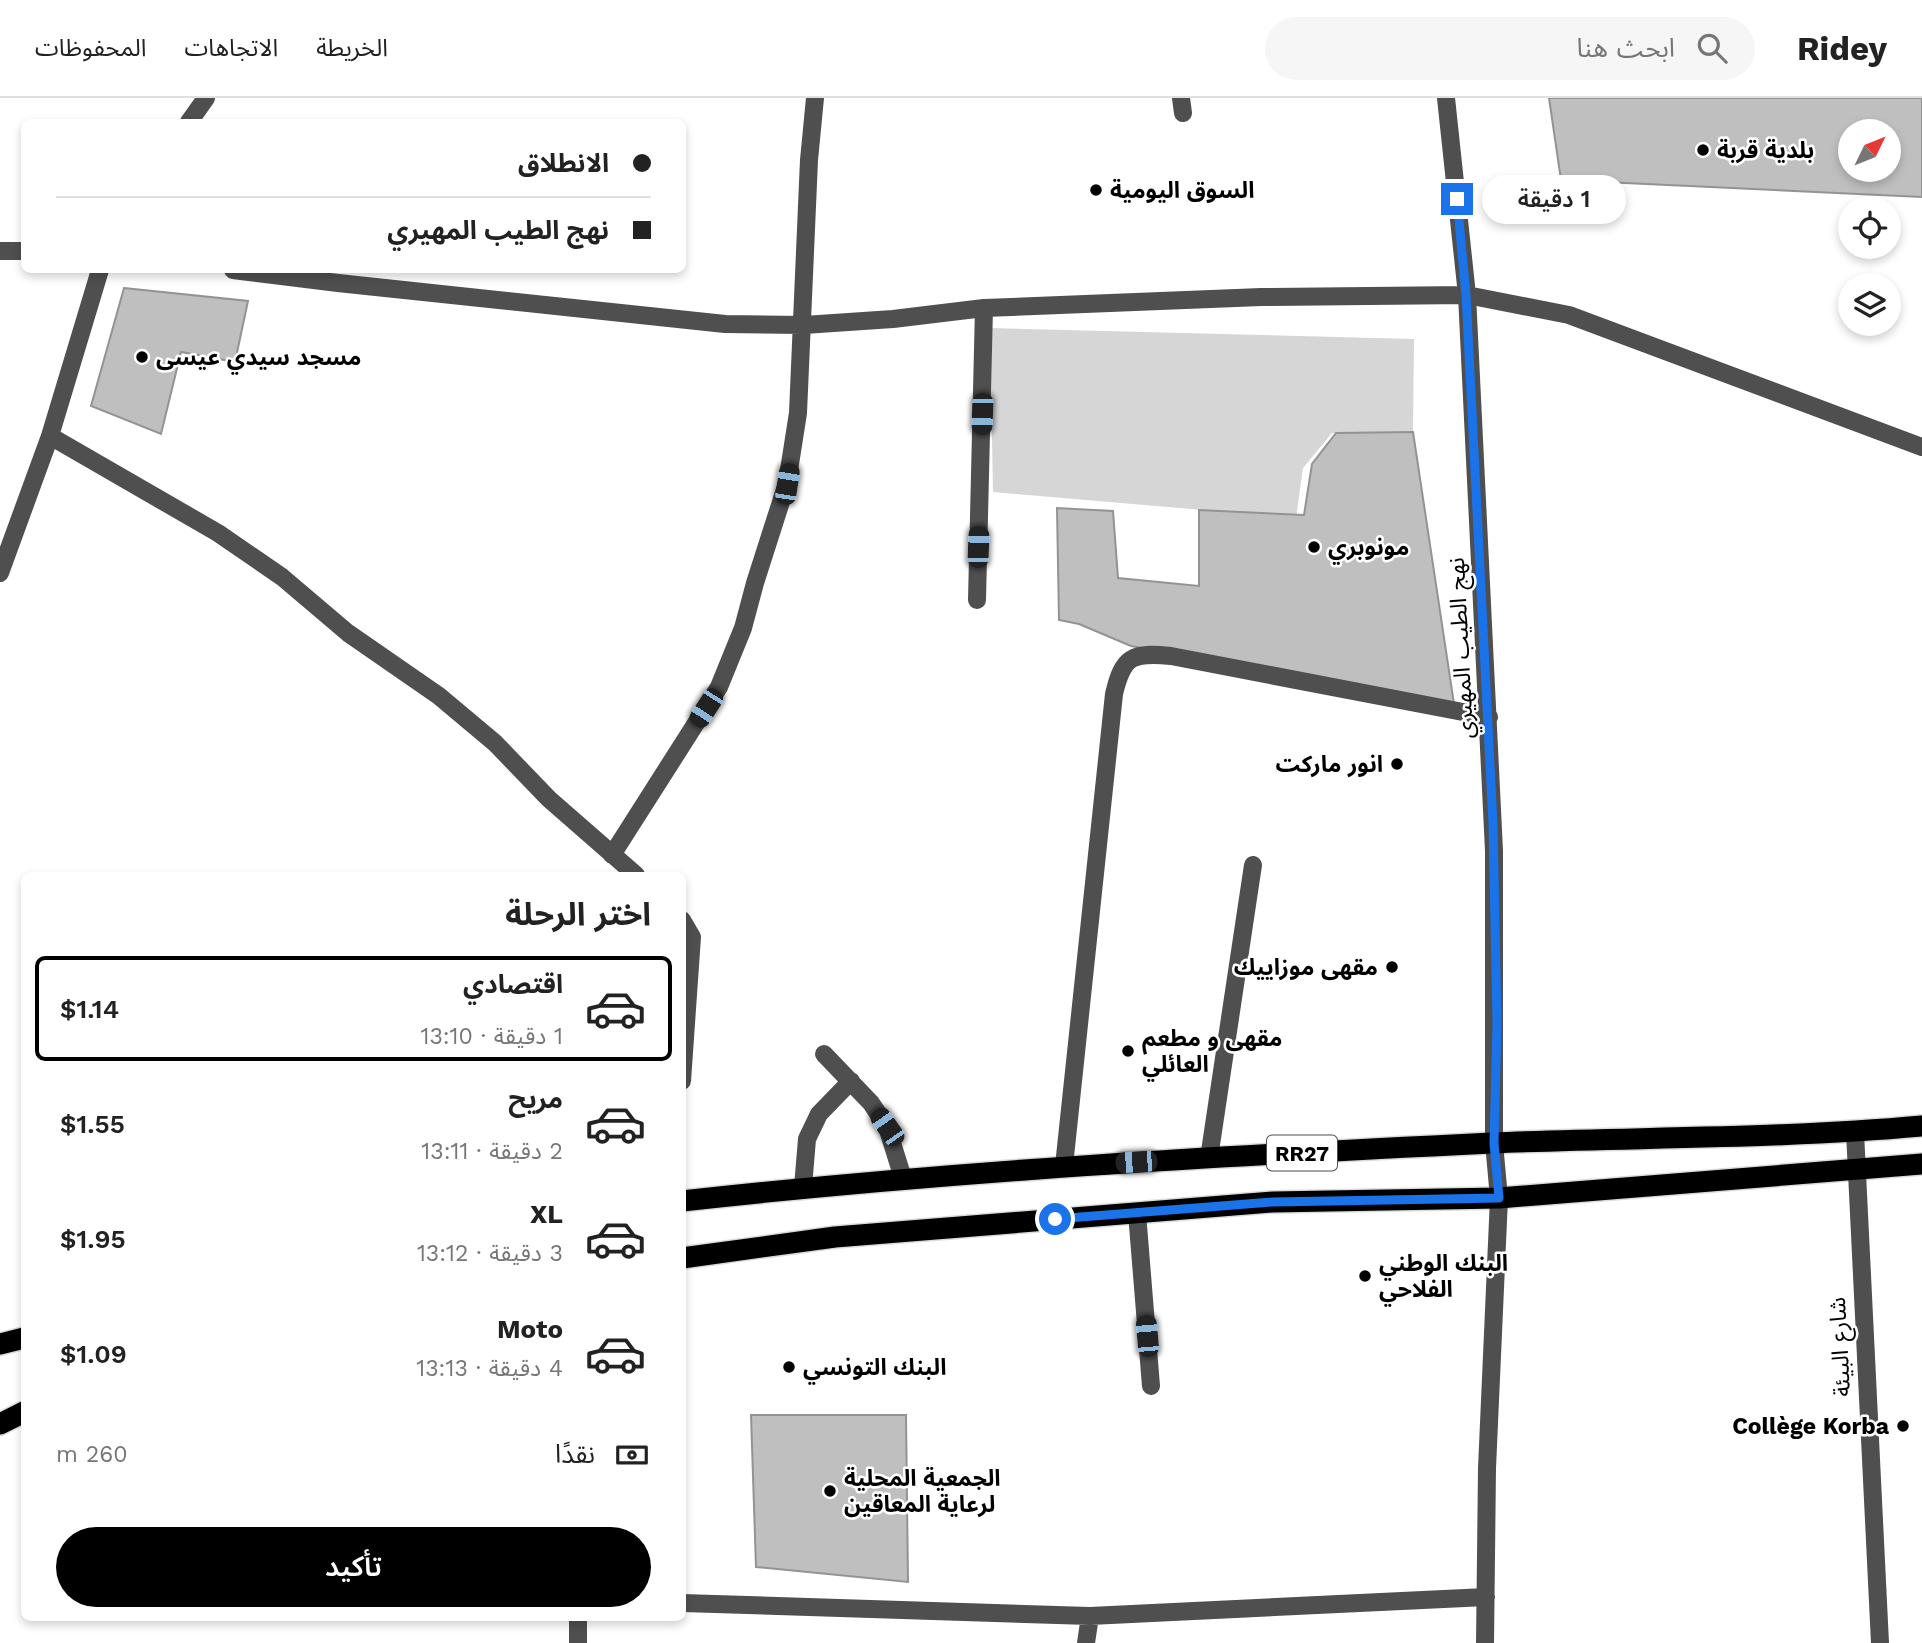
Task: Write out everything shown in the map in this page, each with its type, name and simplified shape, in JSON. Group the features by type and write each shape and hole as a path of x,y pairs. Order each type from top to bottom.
{"highway":[{"name":"RR27","path":"686,1201 803,1187 1064,1166 1494,1143 1856,1132 1922,1126"},
{"name":"RR27","path":"686,1257 835,1237 1273,1202 1499,1198 1856,1167 1922,1164"},
{"path":"0,1344 21,1339"},
{"path":"0,1424 21,1414"}],"street":[{"path":"191,119 206,98"},
{"path":"612,855 719,687 743,628 787,484 798,413 809,160 815,98"},
{"name":"نهج الطيب المهيري","path":"1446,98 1466,295 1489,717 1495,904 1494,1143 1499,1198 1487,1468 1485,1643"},
{"path":"0,251 21,251"},
{"path":"0,573 50,436 99,273"},
{"path":"257,273 724,324 803,325 893,319 984,308 1261,297 1466,295 1569,315 1922,447"},
{"path":"977,600 984,308"},
{"path":"50,436 218,533 282,577 348,633 439,696 495,743 549,799 632,872"},
{"path":"1064,1166 1114,694 1120,668 1129,659 1146,653 1171,656 1489,717"},
{"path":"1209,1158 1253,864"},
{"path":"686,927 692,937 686,1023"},
{"path":"824,1054 871,1103 887,1127 903,1178"},
{"path":"803,1187 807,1139 819,1114 851,1082"},
{"name":"شارع البيئة","path":"1856,1132 1880,1643"},
{"path":"1137,1213 1151,1386"},
{"path":"686,1603 1090,1616 1486,1597"},
{"path":"1086,1643 1090,1616"},
{"path":"578,1621 578,1643"}],"shaded area":[{"path":"990,328 1414,339 1413,432 1332,433 1303,468 1296,518 993,492"}],"building":[{"name":"بلدية قربة","path":"1549,98 1922,98 1922,197 1561,180"},
{"name":"مسجد سيدي عيسى","path":"124,288 248,301 235,362 181,352 161,434 91,406"},
{"name":"مونوبري","path":"1413,432 1454,704 1131,646 1079,624 1059,620 1057,508 1113,511 1118,578 1199,586 1199,510 1304,515 1312,464 1336,433"},
{"name":"الجمعية المحلية لرعاية المعاقين","path":"751,1415 906,1415 908,1582 756,1567"}],"place":[{"name":"بلدية قربة","path":"1703,150"},
{"name":"السوق اليومية","path":"1096,190"},
{"name":"مسجد سيدي عيسى","path":"142,357"},
{"name":"مونوبري","path":"1314,547"},
{"name":"انور ماركت","path":"1397,764"},
{"name":"مقهى موزاييك","path":"1392,967"},
{"name":"مقهى و مطعم العائلي","path":"1128,1051"},
{"name":"البنك الوطني الفلاحي","path":"1365,1276"},
{"name":"البنك التونسي","path":"789,1367"},
{"name":"Collège Korba","path":"1903,1426"},
{"name":"الجمعية المحلية لرعاية المعاقين","path":"830,1491"}],"route":[{"path":"1055,1219 1273,1202 1499,1198 1494,1143 1497,1023 1489,717 1466,295 1457,199"}]}
